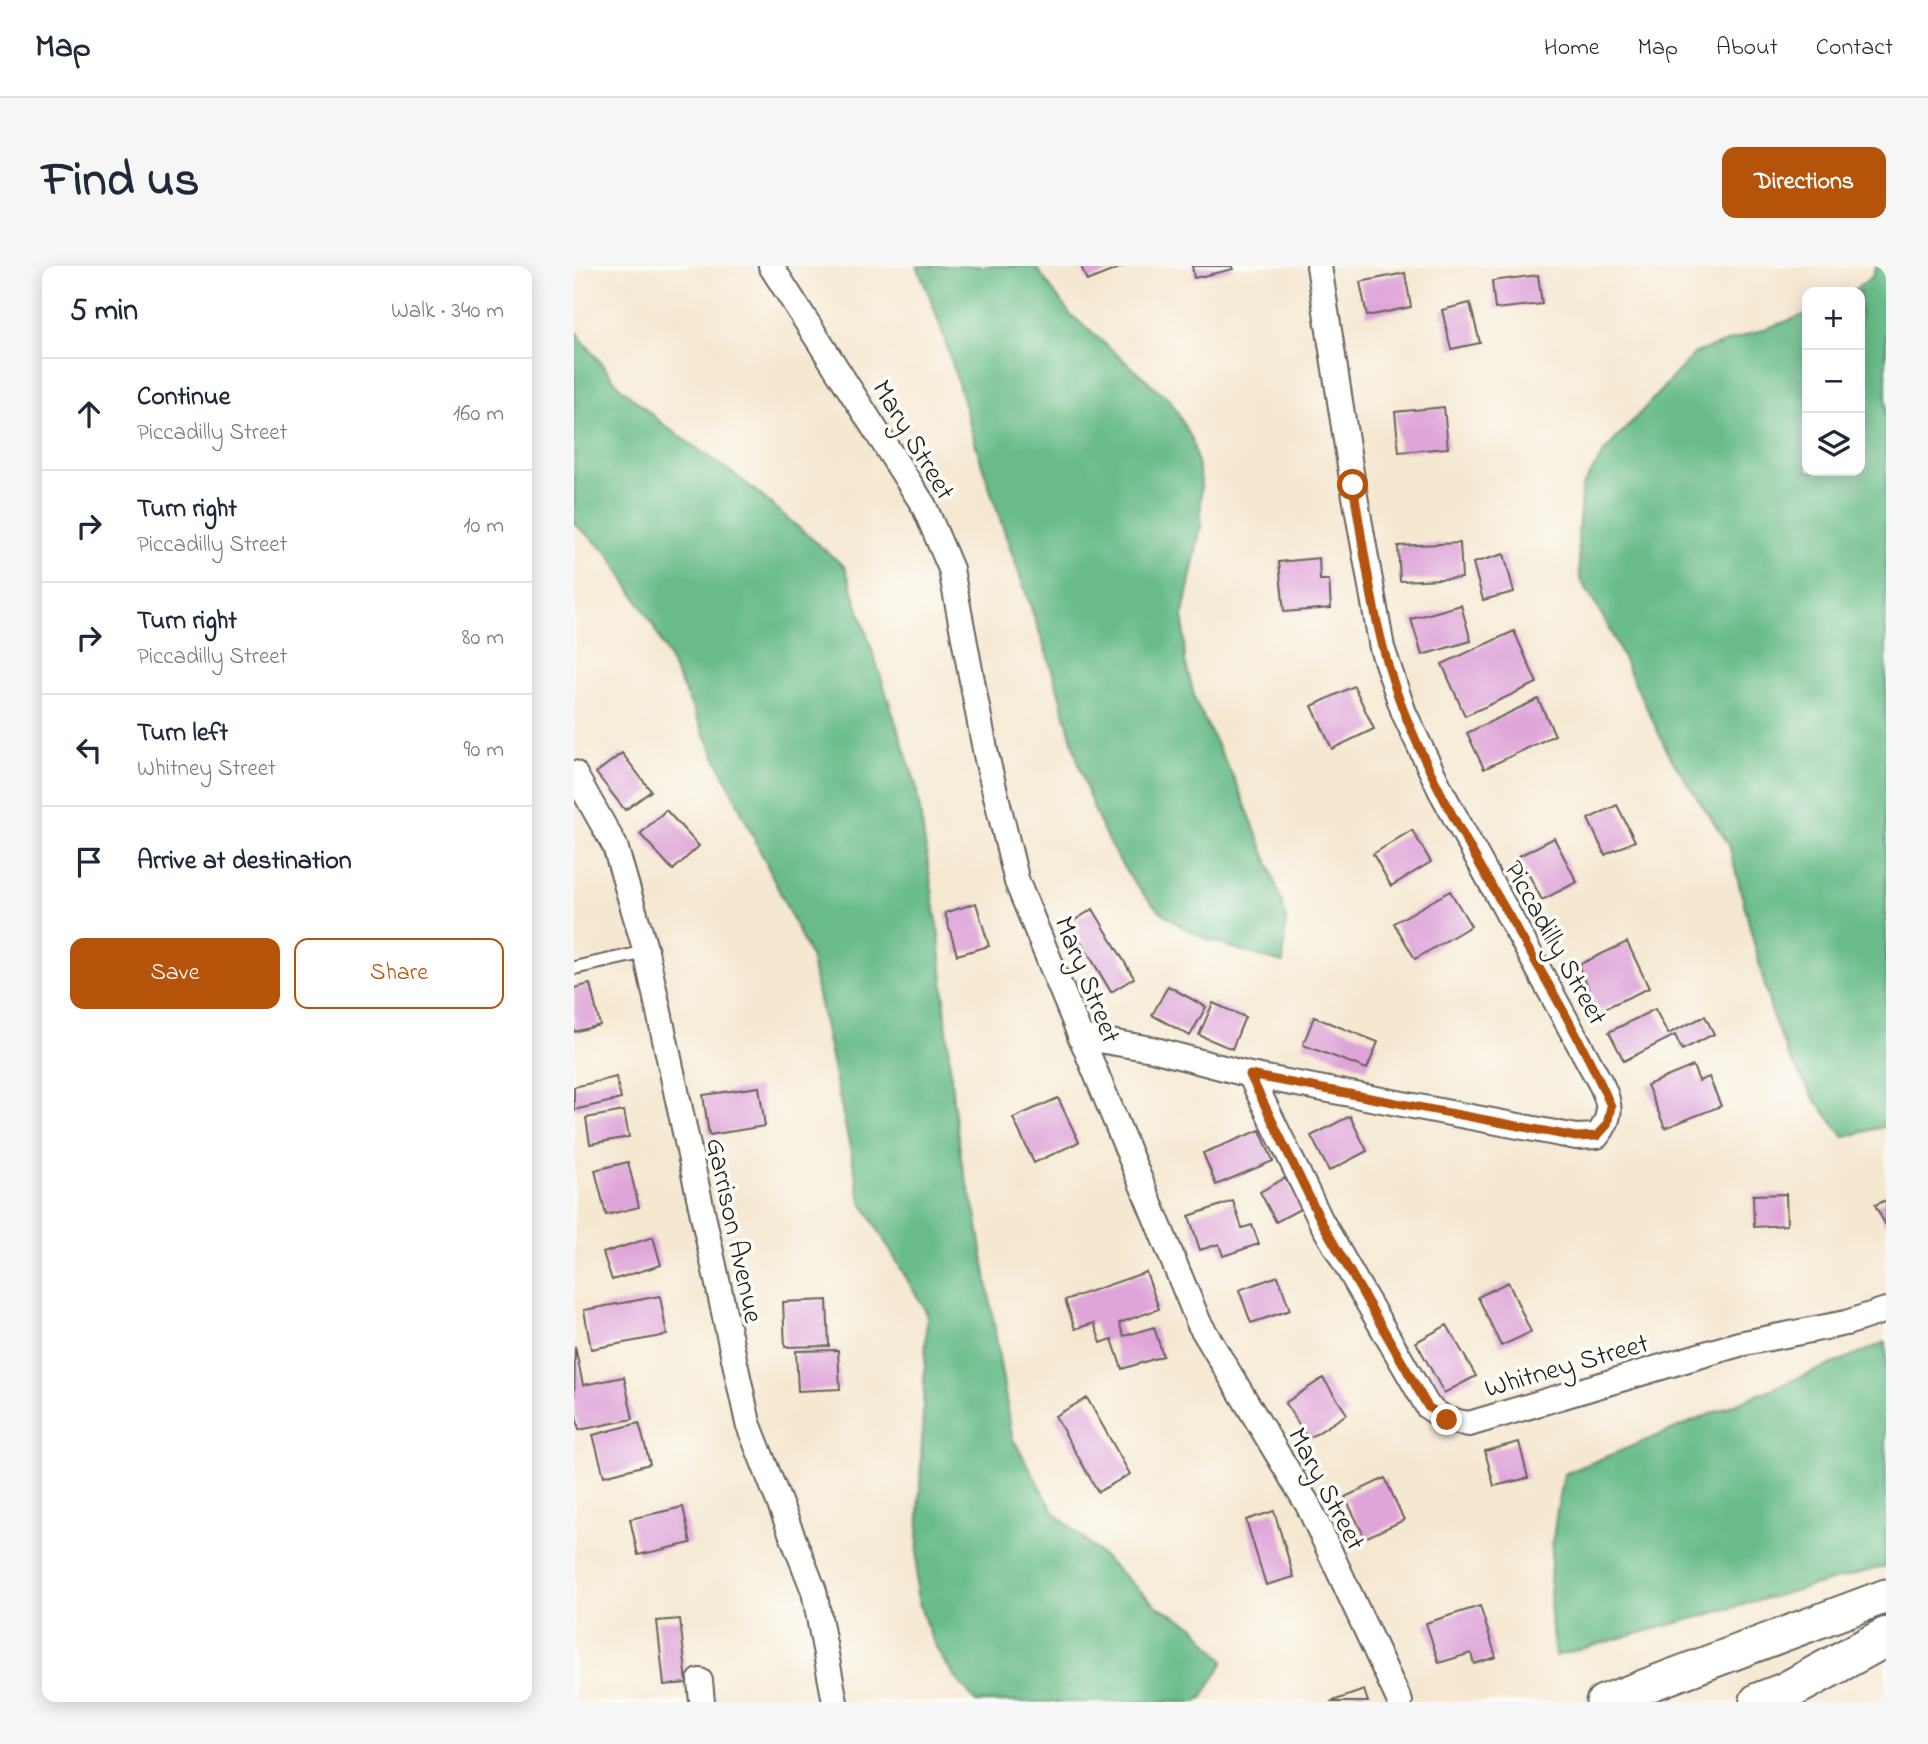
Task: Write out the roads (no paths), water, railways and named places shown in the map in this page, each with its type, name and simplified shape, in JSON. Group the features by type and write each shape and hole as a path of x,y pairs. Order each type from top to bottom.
{"highway":[{"path":"1759,1702 1785,1692 1886,1637"}],"street":[{"name":"Mary Street","path":"771,266 924,506 951,569 986,755 1017,882 1199,1323 1308,1505 1399,1702"},
{"name":"Piccadilly Street","path":"1080,1037 1152,1049 1250,1075 1576,1137 1597,1136 1607,1125 1611,1106 1441,791 1404,713 1382,648 1319,266"},
{"name":"Garrison Avenue","path":"574,773 615,846 646,952 748,1423 814,1591 835,1702"},
{"name":"Whitney Street","path":"1250,1075 1328,1233 1428,1407 1447,1420 1469,1424 1739,1344 1846,1324 1886,1310"},
{"path":"1603,1702 1886,1596"}],"lane":[{"path":"574,968 646,952"}]}
